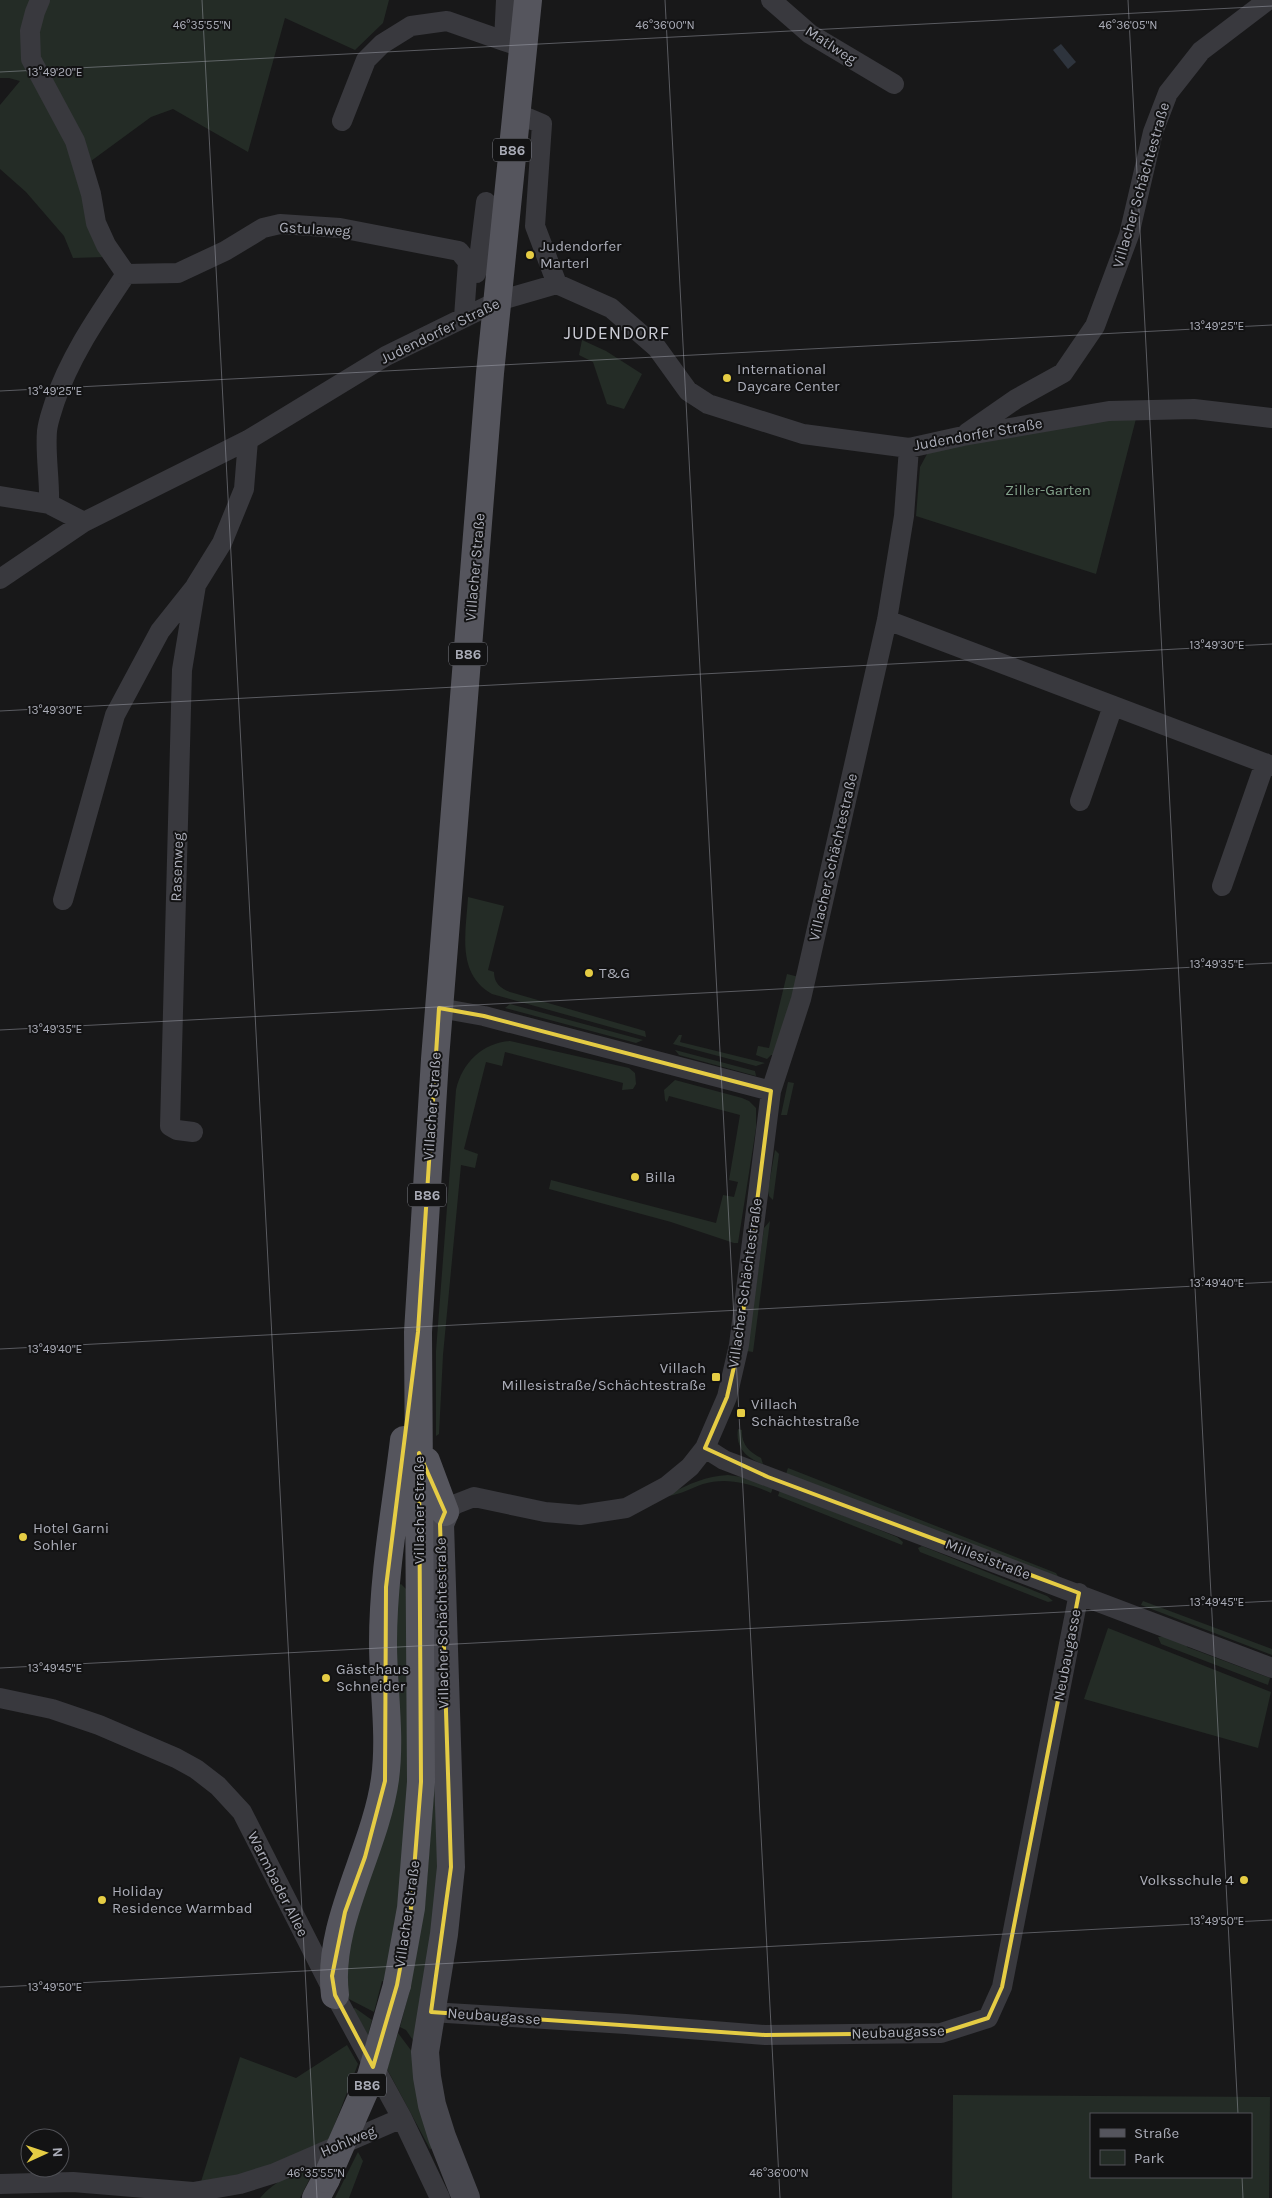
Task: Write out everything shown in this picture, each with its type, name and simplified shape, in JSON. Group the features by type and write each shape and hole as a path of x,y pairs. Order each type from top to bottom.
{"main road":[{"name":"Villacher Straße","path":"320,2189 371,2076 397,1985 411,1908 421,1782 418,1332 439,1008 490,373 516,113 514,44 528,0"},
{"path":"334,1995 332,1976 339,1936 345,1912 365,1857 385,1781 387,1750 383,1643 386,1587 418,1332"},
{"path":"419,1428 434,1485 444,1512"}],"street":[{"path":"40,0 30,31 31,59 75,141 91,194 96,223 106,245 126,274 80,344 57,395 47,429 49,504"},
{"path":"342,122 366,60 382,44 411,26 447,21 514,44 506,0"},
{"name":"Matlweg","path":"771,0 810,34 894,84"},
{"name":"Villacher Schächtestraße","path":"963,436 1016,399 1063,373 1095,326 1129,235 1153,132 1168,93 1201,51 1268,0"},
{"path":"516,113 542,124 534,226 557,284"},
{"path":"468,272 476,273 478,267 486,202"},
{"name":"Gstulaweg","path":"126,274 178,273 226,251 263,228 280,224 340,228 460,251 468,262 464,317"},
{"name":"Judendorfer Straße","path":"0,579 84,522 248,440 381,359 498,301 557,284 611,308 657,348 688,390 708,404 803,434 909,448 963,436 1109,411 1194,409 1272,418"},
{"name":"Rasenweg","path":"63,900 115,715 160,631 196,585 222,543 244,489 248,440"},
{"name":"Villacher Schächtestraße","path":"466,2198 442,2137 426,2078 425,2052 444,1934 451,1867 440,1524 444,1512 456,1504 474,1497 544,1512 580,1515 626,1508 667,1486 690,1467 704,1448 726,1397 739,1345 771,1091 801,999 887,620 904,516 909,448"},
{"path":"0,496 49,504 84,522"},
{"name":"Rasenweg","path":"193,1132 176,1130 170,1126 182,670 196,585"},
{"path":"887,620 1268,764 1222,886"},
{"path":"1080,801 1113,706"},
{"path":"439,1008 494,1018 771,1091"},
{"name":"Millesistraße","path":"704,1448 724,1460 742,1467 1079,1593 1272,1668"},
{"name":"Neubaugasse","path":"431,2012 765,2035 941,2034 988,2018 1002,1987 1079,1593"},
{"name":"Warmbader Allee","path":"0,1698 52,1710 99,1725 176,1758 196,1769 218,1786 242,1812 334,1995 402,2118 440,2198"},
{"name":"Hohlweg","path":"0,2184 73,2182 194,2192 240,2184 276,2173 402,2118"}],"highlighted area":[{"path":"439,1008 484,1016 771,1091 739,1345 727,1397 705,1448 768,1477 1079,1593 1002,1987 988,2018 941,2033 765,2035 431,2012 451,1867 440,1524 445,1512 419,1453 421,1782 411,1908 397,1985 373,2067 335,1995 332,1976 345,1912 365,1857 385,1781 386,1587 418,1332"}],"green space":[{"path":"0,0 389,0 383,23 355,50 285,18 248,152 173,109 151,117 91,161 105,257 73,258 64,236 26,192 0,169 0,105 20,81 0,78"},
{"path":"582,340 606,351 642,374 624,409 607,404 593,362 579,355"},
{"name":"Ziller-Garten","path":"1138,411 1096,574 916,516 920,467 933,443"},
{"path":"468,897 504,906 488,970 494,972 496,982 501,987 510,992 645,1031 646,1037 492,994 473,975 468,964 465,938"},
{"path":"787,974 799,977 777,1055 771,1055 767,1059 756,1055 758,1046 769,1048"},
{"path":"510,1004 643,1040 636,1043 505,1008"},
{"path":"679,1035 682,1035 680,1042 765,1063 756,1066 673,1044"},
{"path":"510,1041 629,1068 635,1073 636,1084 633,1089 622,1090 623,1083 505,1052 502,1066 486,1062 464,1149 478,1154 475,1168 461,1165 443,1355 439,1434 436,1436 436,1351 456,1090 463,1071 475,1056 491,1046"},
{"path":"675,1050 755,1071 756,1076 679,1055"},
{"path":"675,1080 742,1098 749,1101 756,1108 756,1128 738,1243 671,1222 549,1189 551,1180 716,1223 723,1195 734,1197 738,1182 729,1180 740,1115 669,1096 667,1102 664,1090"},
{"path":"788,1082 794,1083 787,1115 781,1115"},
{"path":"775,1150 779,1154 773,1200 769,1196 768,1191"},
{"path":"770,1221 753,1352 747,1351 764,1228"},
{"path":"738,1429 742,1430 744,1443 753,1453 761,1458 763,1464 752,1459 740,1447"},
{"path":"788,1468 1056,1573 1059,1578 786,1474"},
{"path":"728,1475 742,1477 773,1488 771,1493 746,1484 720,1481 703,1484 669,1496 677,1490 698,1481"},
{"path":"780,1490 897,1537 903,1542 902,1545 778,1496"},
{"path":"922,1546 1047,1596 1053,1601 1048,1602 920,1552 918,1548"},
{"path":"401,1584 407,1590 408,1794 400,1893 385,1981 382,1981 374,2012 347,1998 346,1952 366,1883 394,1588"},
{"path":"1143,1601 1272,1649 1272,1655 1141,1605"},
{"path":"1108,1628 1271,1692 1258,1748 1084,1699"},
{"path":"1168,1636 1186,1643 1187,1647 1270,1678 1268,1685 1161,1644 1158,1637"},
{"path":"435,1778 441,1880 417,2046 406,2030 400,2027 410,1989 425,1904"},
{"path":"355,2008 372,2020 368,2035 353,2009"},
{"path":"398,2033 416,2057 433,2148 430,2149 387,2069"},
{"path":"347,2045 358,2064 326,2147 239,2176 200,2185 240,2057 296,2078"},
{"path":"953,2095 1270,2097 1269,2198 952,2198"},
{"path":"358,2152 363,2161 349,2198 335,2198"},
{"path":"316,2166 300,2198 260,2198 272,2186 285,2178"}],"shaded area":[{"path":"1061,44 1076,62 1068,69 1053,50"}],"place":[{"name":"Judendorfer Marterl","path":"530,255"},
{"name":"International Daycare Center","path":"727,378"},
{"name":"T&G","path":"589,973"},
{"name":"Billa","path":"635,1177"},
{"name":"Villach Millesistraße/Schächtestraße","path":"716,1377"},
{"name":"Villach Schächtestraße","path":"741,1413"},
{"name":"Hotel Garni Sohler","path":"23,1537"},
{"name":"Gästehaus Schneider","path":"326,1678"},
{"name":"Volksschule 4","path":"1244,1880"},
{"name":"Holiday Residence Warmbad","path":"102,1900"}],"district":[{"name":"JUDENDORF","path":"617,333"}]}
